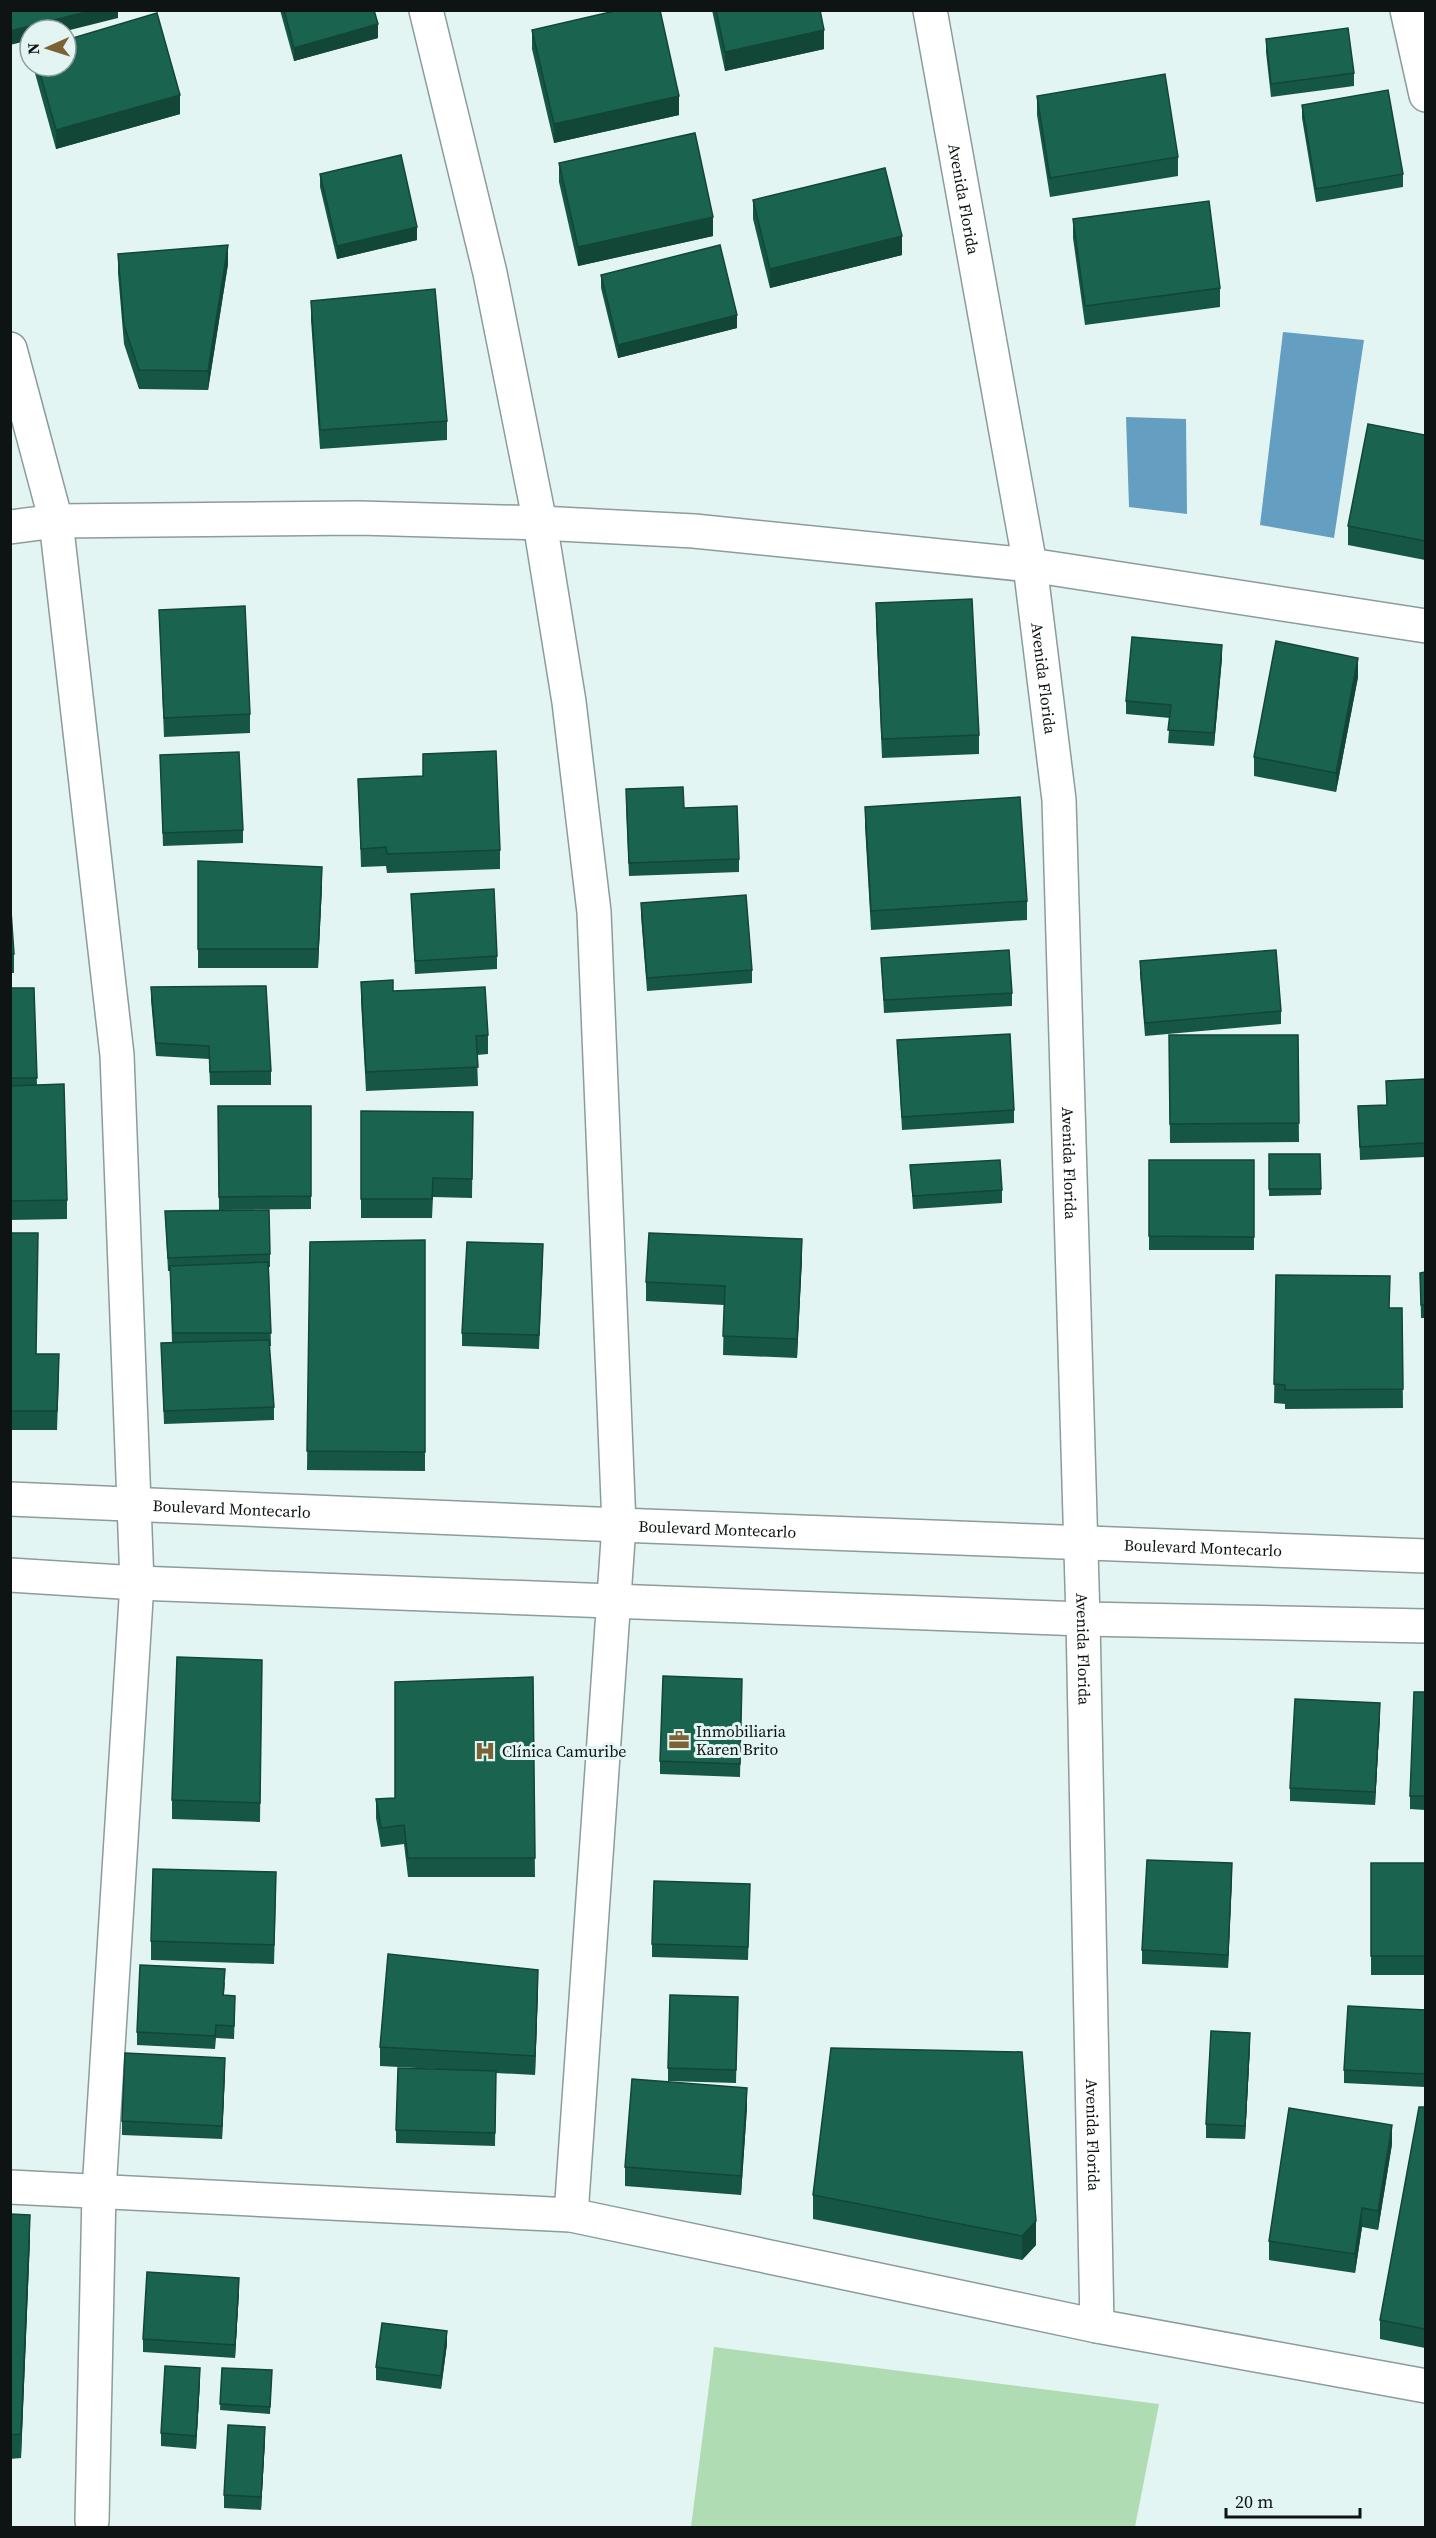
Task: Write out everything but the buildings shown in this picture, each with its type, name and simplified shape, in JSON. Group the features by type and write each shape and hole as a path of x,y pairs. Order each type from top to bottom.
{"street":[{"path":"426,10 490,273 540,523 569,702 594,912 619,1525 571,2215"},
{"name":"Avenida Florida","path":"930,10 1030,565 1059,800 1083,1619 1097,2326"},
{"path":"1407,10 1425,95"},
{"path":"10,349 56,521 117,1055 137,1584 99,2191 93,2521"},
{"path":"10,527 56,521 358,518 540,523 694,531 1030,565 1425,626"},
{"name":"Boulevard Montecarlo","path":"10,1499 1425,1556"},
{"path":"10,1575 137,1584 1083,1619 1425,1626"},
{"path":"10,2187 571,2215 1097,2326 1425,2386"}],"green space":[{"path":"714,2347 1159,2404 1135,2527 691,2527"}],"water":[{"path":"1283,332 1364,340 1334,538 1260,525"},
{"path":"1126,417 1186,419 1187,514 1129,507"}],"place":[{"name":"Inmobiliaria Karen Brito","path":"679,1740"},
{"name":"Clínica Camuribe","path":"485,1751"}]}
